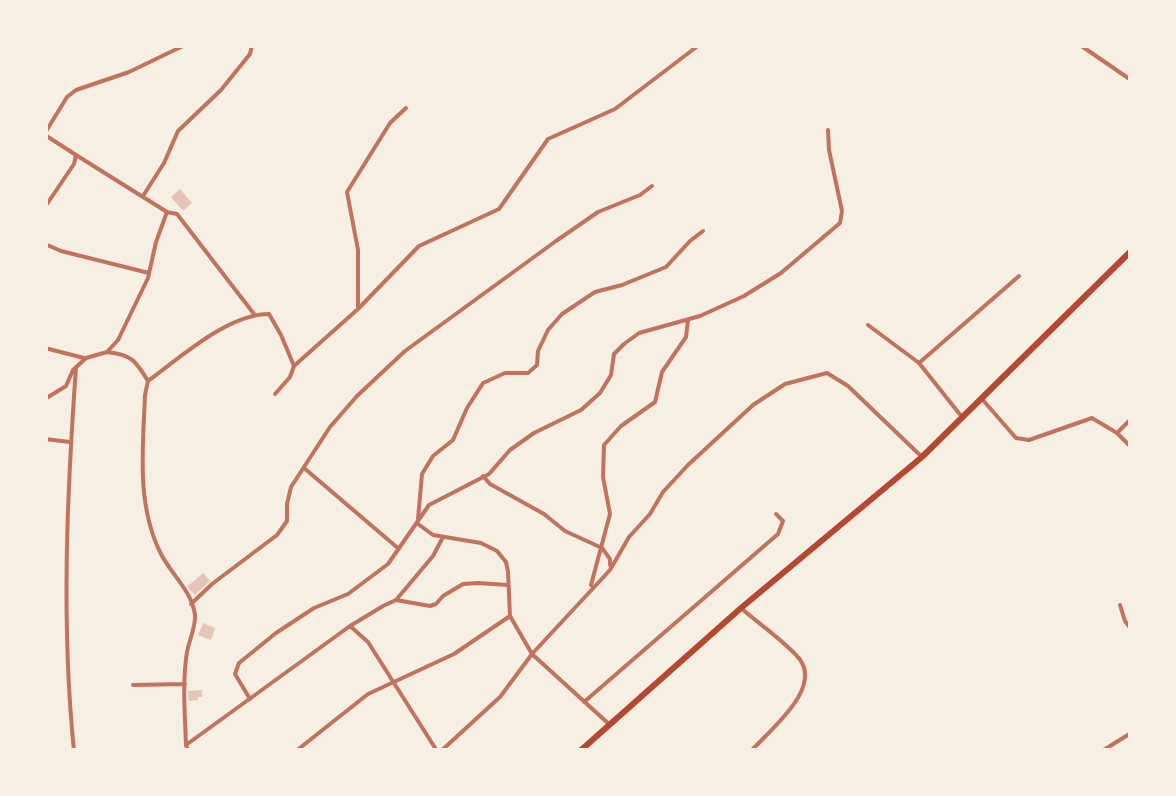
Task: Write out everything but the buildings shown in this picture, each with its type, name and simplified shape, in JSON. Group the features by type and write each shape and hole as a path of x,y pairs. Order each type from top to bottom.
{"main road":[{"path":"580,751 741,608 922,457 1131,251"}],"street":[{"path":"185,45 129,72 76,90 45,134 182,218 254,314"},
{"path":"142,196 178,132 222,90 250,54 252,45"},
{"path":"275,394 294,366 358,310 420,246 499,210 548,140 616,109 699,45"},
{"path":"1080,45 1131,80"},
{"path":"358,310 358,250 347,192 390,123 406,108"},
{"path":"250,699 235,674 239,664 276,633 314,608 348,594 388,564 429,505 489,474 510,450 534,433 582,410 600,394 610,375 614,354 624,344 639,333 688,319 744,296 781,273 840,223 842,210 828,150 828,130"},
{"path":"45,207 76,155"},
{"path":"191,604 276,536 287,522 291,486 330,428 404,350 598,212 652,186"},
{"path":"107,352 118,340 149,273 168,212"},
{"path":"418,524 422,474 433,456 454,440 483,383 505,373 528,373 537,364 538,351 548,330 562,314 595,292 666,266 703,231"},
{"path":"45,244 149,273"},
{"path":"919,363 1019,276"},
{"path":"187,748 185,684 195,616 186,591 161,556 150,528 142,488 148,380 215,333 254,314 269,314 294,366"},
{"path":"590,590 610,514 604,445 621,426 655,402 662,372 686,337 688,319"},
{"path":"868,325 919,363 962,417"},
{"path":"45,348 86,358"},
{"path":"45,400 66,386 86,358 107,352 125,354 135,360 148,380"},
{"path":"74,751 67,640 76,367"},
{"path":"350,626 368,642 439,751 500,697 532,654 610,570 622,547 688,465 753,406 785,384 827,373 848,386 922,457"},
{"path":"981,398 1016,438 1029,440 1092,418 1131,447"},
{"path":"1117,433 1131,420"},
{"path":"45,439 71,442"},
{"path":"304,468 399,548"},
{"path":"484,476 490,484 565,530 602,548 610,559 610,570"},
{"path":"584,702 778,534 783,522 776,514"},
{"path":"418,524 433,536 481,543 497,551 506,562 510,616 532,654 610,725"},
{"path":"187,748 350,626 396,600 434,556 443,537"},
{"path":"396,600 430,606 463,584 508,585"},
{"path":"1120,604 1131,629"},
{"path":"741,608 796,655 805,665 807,677 794,704 751,751"},
{"path":"296,751 368,694 454,654 510,616"},
{"path":"132,685 185,684"},
{"path":"1102,751 1131,733"}]}
